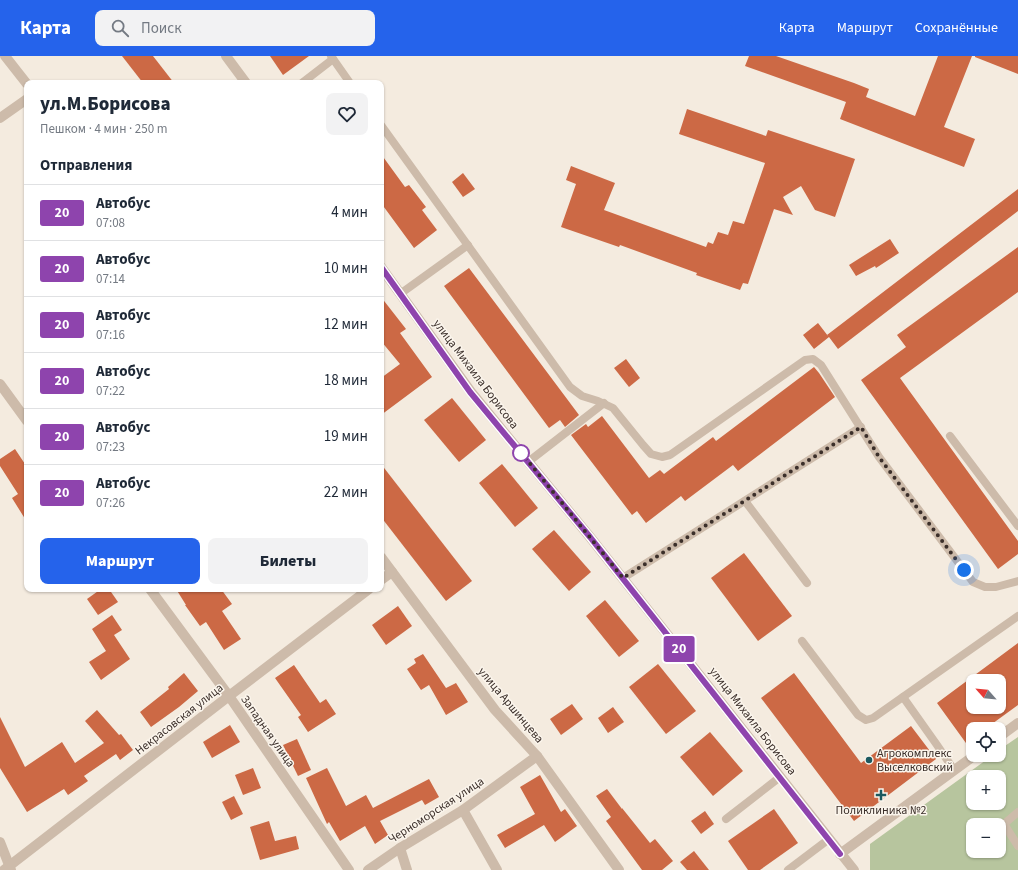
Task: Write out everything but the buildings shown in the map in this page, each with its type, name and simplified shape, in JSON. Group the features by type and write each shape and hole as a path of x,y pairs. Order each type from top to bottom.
{"street":[{"path":"5,56 24,80"},
{"path":"226,56 244,80"},
{"path":"0,118 24,101"},
{"name":"улица Михаила Борисова","path":"384,271 470,392 623,578 854,870"},
{"path":"0,384 24,417"},
{"name":"улица Аршинцева","path":"384,561 495,710 536,756 619,870"},
{"path":"384,578 392,572"},
{"name":"Западная улица","path":"152,592 229,696 349,870"},
{"name":"Некрасовская улица","path":"9,869 229,696 365,592"},
{"path":"1006,732 1018,723"},
{"name":"Черноморская улица","path":"368,870 400,848 463,810 536,756"},
{"path":"840,854 966,761"},
{"path":"463,810 497,870"},
{"path":"0,842 9,869"},
{"path":"400,848 407,870"}],"lane":[{"path":"306,80 332,58 348,80"},
{"path":"384,129 570,387 582,396 598,400 613,408 651,454 662,457 670,455 805,360 813,360 821,365 879,457 973,582 985,587 996,587 1018,581"},
{"path":"400,294 468,245"},
{"path":"528,462 604,403"},
{"path":"623,578 861,427"},
{"path":"950,436 1018,526"},
{"path":"745,501 807,583"},
{"path":"802,641 858,715 866,720 873,718 1018,616"},
{"path":"903,697 954,770"},
{"path":"726,819 780,776"},
{"path":"1018,812 1004,824 1018,846"},
{"path":"788,870 829,839"}],"green space":[{"path":"1018,737 1018,870 870,870 870,844 966,775 966,810 1006,810 1006,770 972,770 983,762 1006,762 1006,745"}],"bus line":[{"name":"20","path":"384,271 470,392 590,537 840,854"}],"place":[{"name":"Агрокомплекс Выселковский","path":"869,760"},
{"name":"Поликлиника №2","path":"881,795"}],"route":[{"path":"521,453 519,450 623,578 861,427 879,457 964,570"}]}
